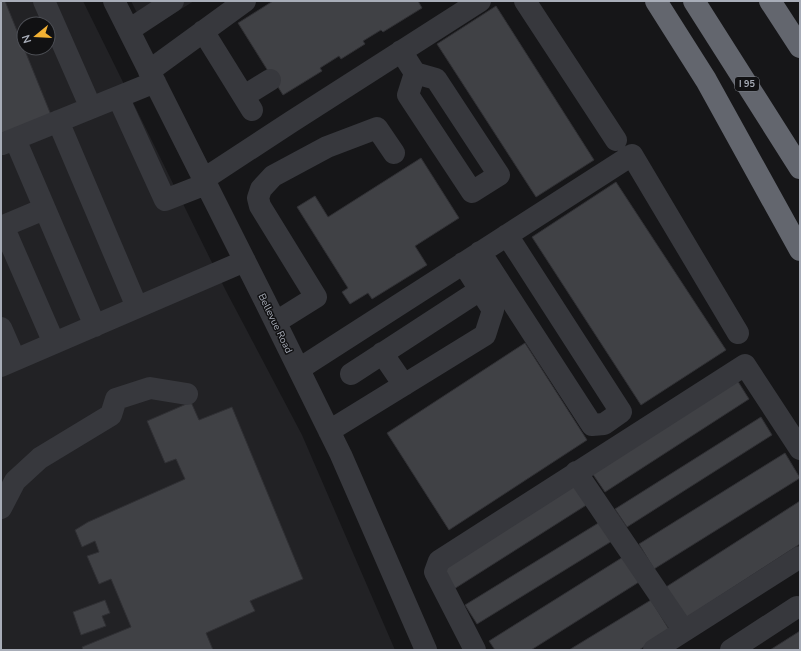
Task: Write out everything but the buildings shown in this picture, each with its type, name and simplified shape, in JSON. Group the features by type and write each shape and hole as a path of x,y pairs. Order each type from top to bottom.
{"highway":[{"path":"656,1 706,80 800,250"},
{"name":"I 95","path":"694,1 800,168"},
{"path":"770,1 800,47"}],"street":[{"path":"44,1 91,108"},
{"name":"Bellevue Road","path":"114,1 276,322 341,455 426,650"},
{"path":"129,30 173,1"},
{"path":"95,326 44,209 8,142 118,97 152,76 203,31 245,1"},
{"path":"118,97 165,200 205,181 400,51 480,1"},
{"path":"525,1 616,140"},
{"path":"203,31 248,103 270,80"},
{"path":"400,51 415,73 436,79 499,175 472,192 408,95 415,73"},
{"path":"58,121 137,307"},
{"path":"276,322 316,297 260,206 258,198 261,189 273,176 327,147 377,128 394,153"},
{"path":"298,369 632,155 738,333"},
{"path":"44,209 2,226 54,343"},
{"path":"472,258 592,425 604,424 621,412 507,235"},
{"path":"329,431 485,335 493,310 480,290 472,258"},
{"path":"1,328 8,363 245,261"},
{"path":"351,374 480,290"},
{"path":"382,353 404,385"},
{"path":"475,650 435,572 439,561 745,365 800,449"},
{"path":"1,508 16,481 40,458 112,414 116,399 150,388 187,394"},
{"path":"576,472 684,631"},
{"path":"654,650 800,556"},
{"path":"731,650 797,607"}],"shaded area":[{"path":"1,1 83,1 226,291 302,435 395,650 1,650"},
{"path":"131,1 194,1 146,31"}]}
